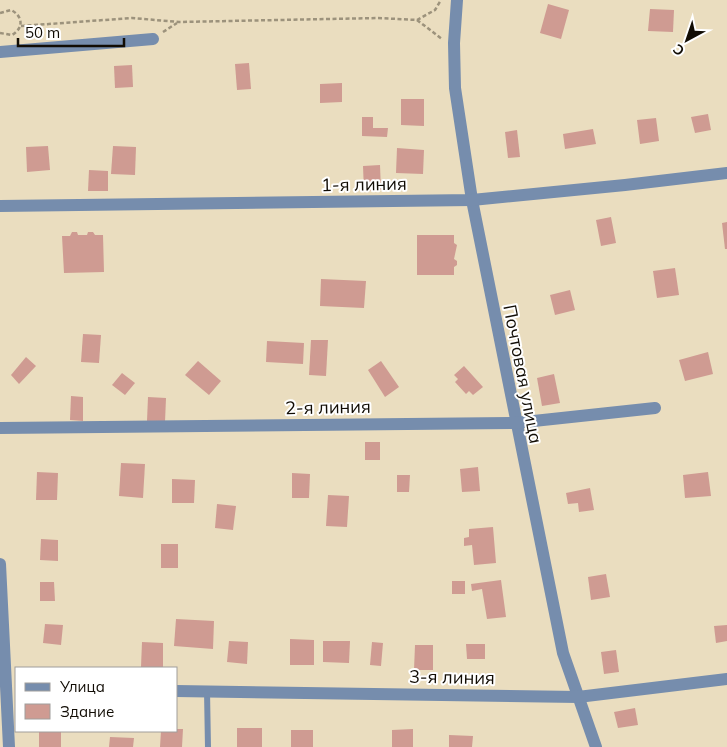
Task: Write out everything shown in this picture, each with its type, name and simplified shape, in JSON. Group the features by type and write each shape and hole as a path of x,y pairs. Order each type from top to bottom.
{"street":[{"name":"Почтовая улица","path":"457,0 454,43 456,97 472,200 515,423 563,653 596,747"},
{"path":"0,52 153,39"},
{"name":"1-я линия","path":"0,206 472,200 625,186 727,172"},
{"name":"2-я линия","path":"0,428 515,423 655,408"},
{"path":"0,564 8,689 9,747"},
{"name":"3-я линия","path":"178,691 578,697 727,679"}],"lane":[{"path":"207,691 208,747"}],"path":[{"path":"21,26 132,18 179,22 378,18 417,20 435,10 441,0"},
{"path":"0,13 11,10 17,13 21,26 18,32 12,35 0,33"},
{"path":"417,20 447,42 454,43"},
{"path":"153,39 179,22"}],"building":[{"path":"548,4 569,10 561,39 540,33"},
{"path":"650,9 674,10 673,32 648,31"},
{"path":"249,63 251,89 237,90 235,64"},
{"path":"132,65 133,87 115,88 114,66"},
{"path":"342,83 342,102 320,103 320,84"},
{"path":"401,99 424,99 424,126 401,125"},
{"path":"708,114 711,130 695,133 691,117"},
{"path":"362,117 373,117 373,128 388,128 387,137 362,136"},
{"path":"656,118 659,141 640,144 637,120"},
{"path":"593,129 596,144 565,149 563,134"},
{"path":"517,130 520,157 508,158 505,132"},
{"path":"48,146 50,170 27,172 26,147"},
{"path":"113,146 136,147 135,175 111,174"},
{"path":"397,148 424,150 423,174 396,173"},
{"path":"380,165 381,190 364,191 363,166"},
{"path":"89,170 108,171 108,191 88,191"},
{"path":"611,217 616,243 601,246 596,220"},
{"path":"727,222 727,249 725,249 722,223"},
{"path":"72,232 77,232 78,235 87,235 88,232 93,232 95,235 103,235 104,272 64,273 62,236 70,236"},
{"path":"417,235 454,235 454,243 457,245 454,259 457,261 457,265 454,267 454,275 417,275"},
{"path":"675,268 679,295 657,298 653,271"},
{"path":"321,279 366,281 364,308 320,306"},
{"path":"570,290 575,310 555,315 550,295"},
{"path":"83,334 101,335 99,363 81,362"},
{"path":"311,340 328,340 326,376 309,375"},
{"path":"267,341 304,343 303,364 266,362"},
{"path":"708,352 713,374 685,381 679,360"},
{"path":"26,357 36,366 19,384 11,375"},
{"path":"198,361 221,381 209,395 185,375"},
{"path":"381,361 399,387 385,397 368,370"},
{"path":"464,366 483,387 473,395 469,391 466,394 455,382 458,379 454,375"},
{"path":"122,373 135,383 125,395 112,385"},
{"path":"554,374 560,403 542,406 537,378"},
{"path":"71,396 83,397 83,421 70,420"},
{"path":"148,397 166,398 165,422 147,421"},
{"path":"365,442 380,442 380,460 365,460"},
{"path":"121,463 145,464 143,498 119,496"},
{"path":"478,467 480,491 462,492 460,469"},
{"path":"37,472 58,473 57,500 36,500"},
{"path":"708,472 711,496 685,498 683,475"},
{"path":"292,473 310,474 309,498 292,498"},
{"path":"397,475 410,475 409,492 397,492"},
{"path":"172,479 195,480 194,503 172,503"},
{"path":"590,488 594,510 579,512 578,503 568,504 566,493"},
{"path":"328,495 349,496 347,527 326,526"},
{"path":"217,504 236,506 233,530 215,528"},
{"path":"493,527 496,563 474,565 472,545 464,546 464,538 469,537 469,529"},
{"path":"41,539 58,540 58,561 40,560"},
{"path":"161,544 178,544 178,568 161,568"},
{"path":"606,574 610,597 591,600 588,577"},
{"path":"501,580 506,617 487,619 482,589 472,591 471,584"},
{"path":"452,581 465,581 465,594 452,594"},
{"path":"40,582 54,582 55,601 40,601"},
{"path":"176,619 214,621 213,649 174,646"},
{"path":"45,624 63,625 61,645 43,643"},
{"path":"727,625 727,641 716,643 714,626"},
{"path":"290,639 314,640 314,665 290,665"},
{"path":"229,641 248,642 247,664 227,662"},
{"path":"323,641 350,641 349,663 323,662"},
{"path":"142,642 163,643 163,667 141,667"},
{"path":"372,642 383,643 381,666 370,665"},
{"path":"466,644 485,644 485,659 467,659"},
{"path":"415,645 433,645 433,670 414,670"},
{"path":"616,650 619,672 604,674 601,652"},
{"path":"635,708 638,725 618,728 614,712"},
{"path":"237,728 262,728 262,747 237,747"},
{"path":"178,729 183,729 182,747 160,747 161,732 178,732"},
{"path":"413,729 413,747 392,747 392,730"},
{"path":"291,730 313,730 313,747 291,747"},
{"path":"39,732 61,732 61,747 39,747"},
{"path":"449,735 473,736 472,747 449,747"},
{"path":"110,737 134,738 133,747 109,747"}]}
